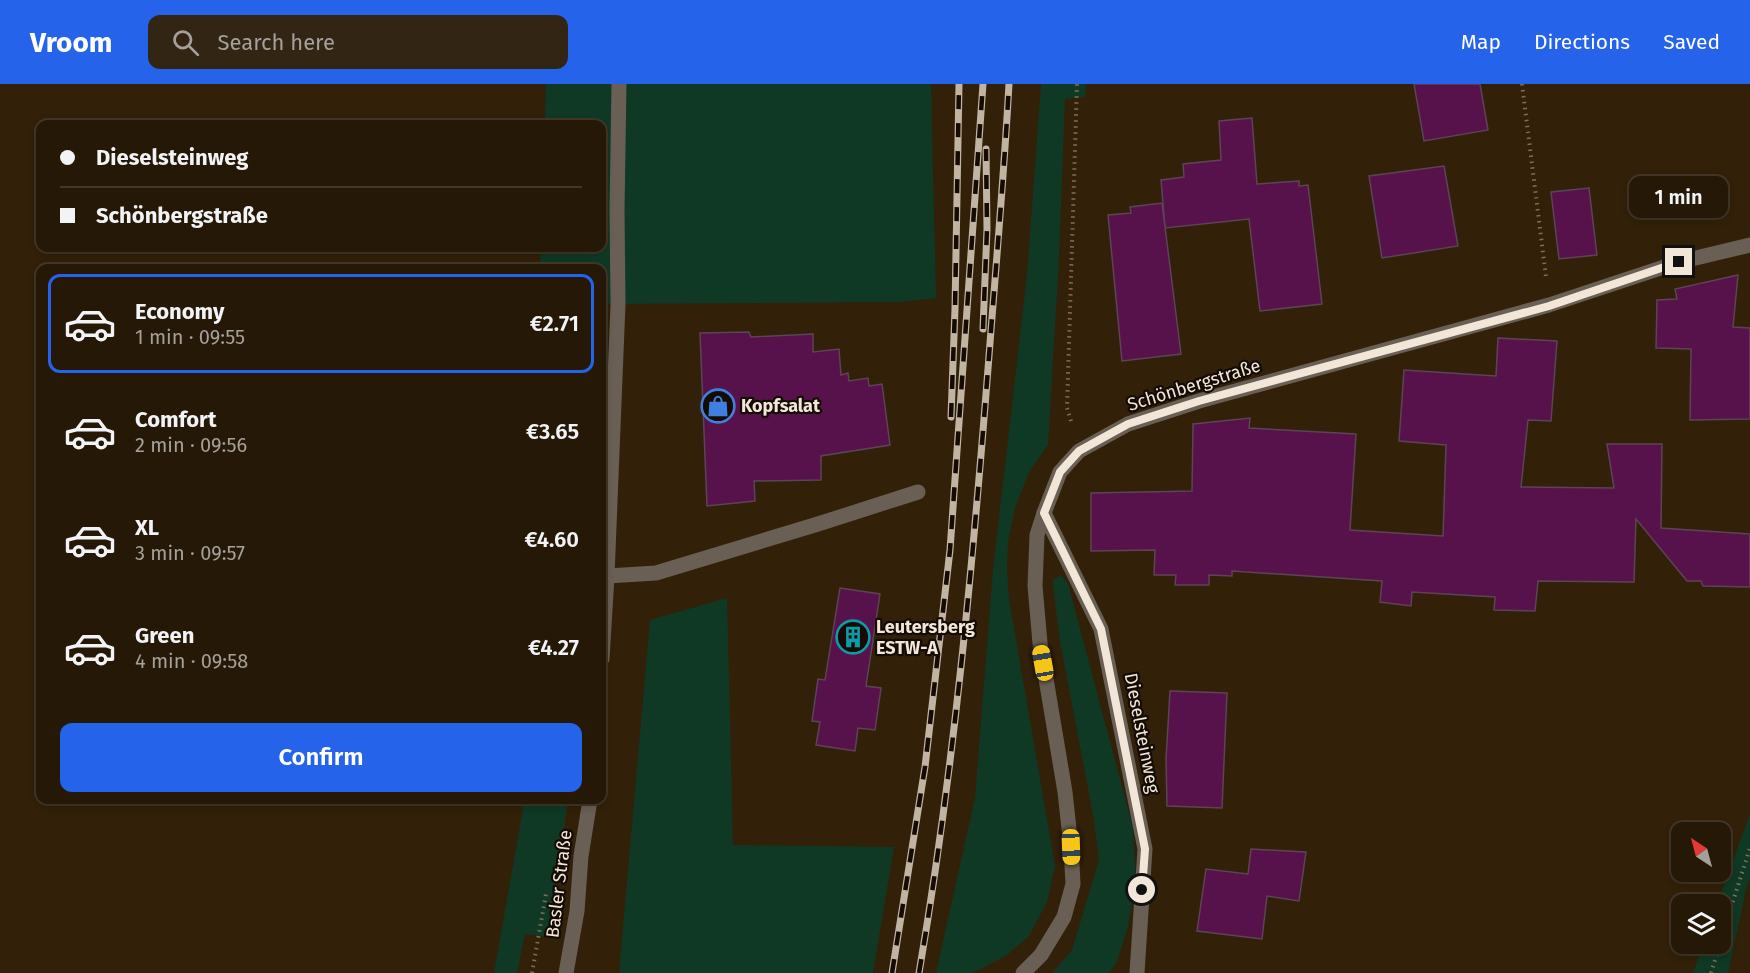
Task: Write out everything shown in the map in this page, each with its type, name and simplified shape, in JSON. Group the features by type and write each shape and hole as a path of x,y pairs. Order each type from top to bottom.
{"street":[{"path":"606,593 618,304 619,84"},
{"name":"Schönbergstraße","path":"1023,973 1041,955 1064,917 1073,884 1065,792 1040,643 1035,586 1037,535 1044,513 1060,472 1079,451 1128,424 1199,401 1549,306 1679,262 1750,245"},
{"path":"607,576 656,573 918,492"},
{"name":"Dieselsteinweg","path":"1044,513 1101,629 1104,641 1145,849 1137,973"},
{"name":"Basler Straße","path":"566,973 577,911 581,856 589,804"}],"path":[{"path":"1077,84 1067,408 1079,451"},
{"path":"1522,84 1549,306"},
{"path":"1731,908 1750,848"},
{"path":"1711,973 1717,954"}],"green space":[{"path":"546,84 931,84 936,298 901,302 606,304 606,264 540,264 541,252 606,252 606,120 545,120"},
{"path":"1041,84 1086,84 1085,97 1065,99 1059,258 1048,445 1029,472 1015,508 1008,542 1009,599 1055,866 1047,902 1029,936 1007,955 971,973 936,973 975,798 993,570 1027,275"},
{"path":"1060,576 1068,584 1133,828 1136,884 1127,930 1116,964 1109,973 1052,973 1072,950 1099,860 1094,820 1060,641 1053,580"},
{"path":"727,598 733,845 894,847 873,973 619,973 650,620"},
{"path":"523,804 567,804 548,937 525,934 517,973 494,973"},
{"path":"1750,814 1750,879 1728,973 1693,973 1700,954 1731,954 1731,894 1721,894 1725,882 1731,882 1731,866"}],"building":[{"path":"1414,84 1480,84 1488,130 1424,141"},
{"path":"1252,118 1257,184 1299,181 1299,186 1308,185 1322,304 1260,311 1249,219 1165,228 1161,180 1184,177 1183,164 1221,160 1219,121"},
{"path":"1444,166 1458,246 1382,258 1369,176"},
{"path":"1589,188 1597,255 1559,259 1551,192"},
{"path":"1162,203 1181,354 1122,361 1108,215 1131,213 1130,207"},
{"path":"1738,275 1733,327 1750,328 1750,419 1690,420 1691,349 1656,348 1657,300 1677,299 1675,289"},
{"path":"749,332 751,337 813,334 813,352 839,349 841,375 848,373 849,381 868,378 869,386 882,384 890,445 821,456 821,480 754,481 755,501 707,506 700,333"},
{"path":"1498,338 1557,341 1551,421 1528,420 1521,487 1614,488 1607,444 1662,444 1661,528 1750,534 1750,587 1703,586 1701,581 1687,581 1636,519 1634,582 1538,581 1535,611 1494,610 1495,597 1412,592 1411,606 1380,602 1382,581 1232,571 1232,576 1209,575 1209,585 1175,585 1176,575 1154,575 1155,550 1091,551 1091,493 1192,491 1193,424 1250,418 1249,428 1356,434 1350,530 1443,536 1446,445 1399,441 1404,370 1496,376"},
{"name":"Leutersberg ESTW-A","path":"840,588 880,594 866,686 881,688 875,730 858,728 855,751 816,745 820,722 812,721 818,679 825,680"},
{"path":"1170,691 1227,693 1222,808 1167,806 1166,759"},
{"path":"1251,849 1306,852 1299,901 1267,896 1262,939 1197,931 1206,869 1248,874"}],"railway":[{"path":"951,417 959,84"},
{"path":"892,973 925,767 950,550 983,84"},
{"path":"919,973 942,820 969,588 1009,84"},
{"path":"983,329 987,229 986,149"}],"place":[{"name":"Kopfsalat","path":"718,406"},
{"name":"Leutersberg ESTW-A","path":"853,637"}],"route":[{"path":"1142,890 1145,849 1101,629 1044,513 1060,472 1079,451 1128,424 1199,401 1549,306 1679,262"}]}
